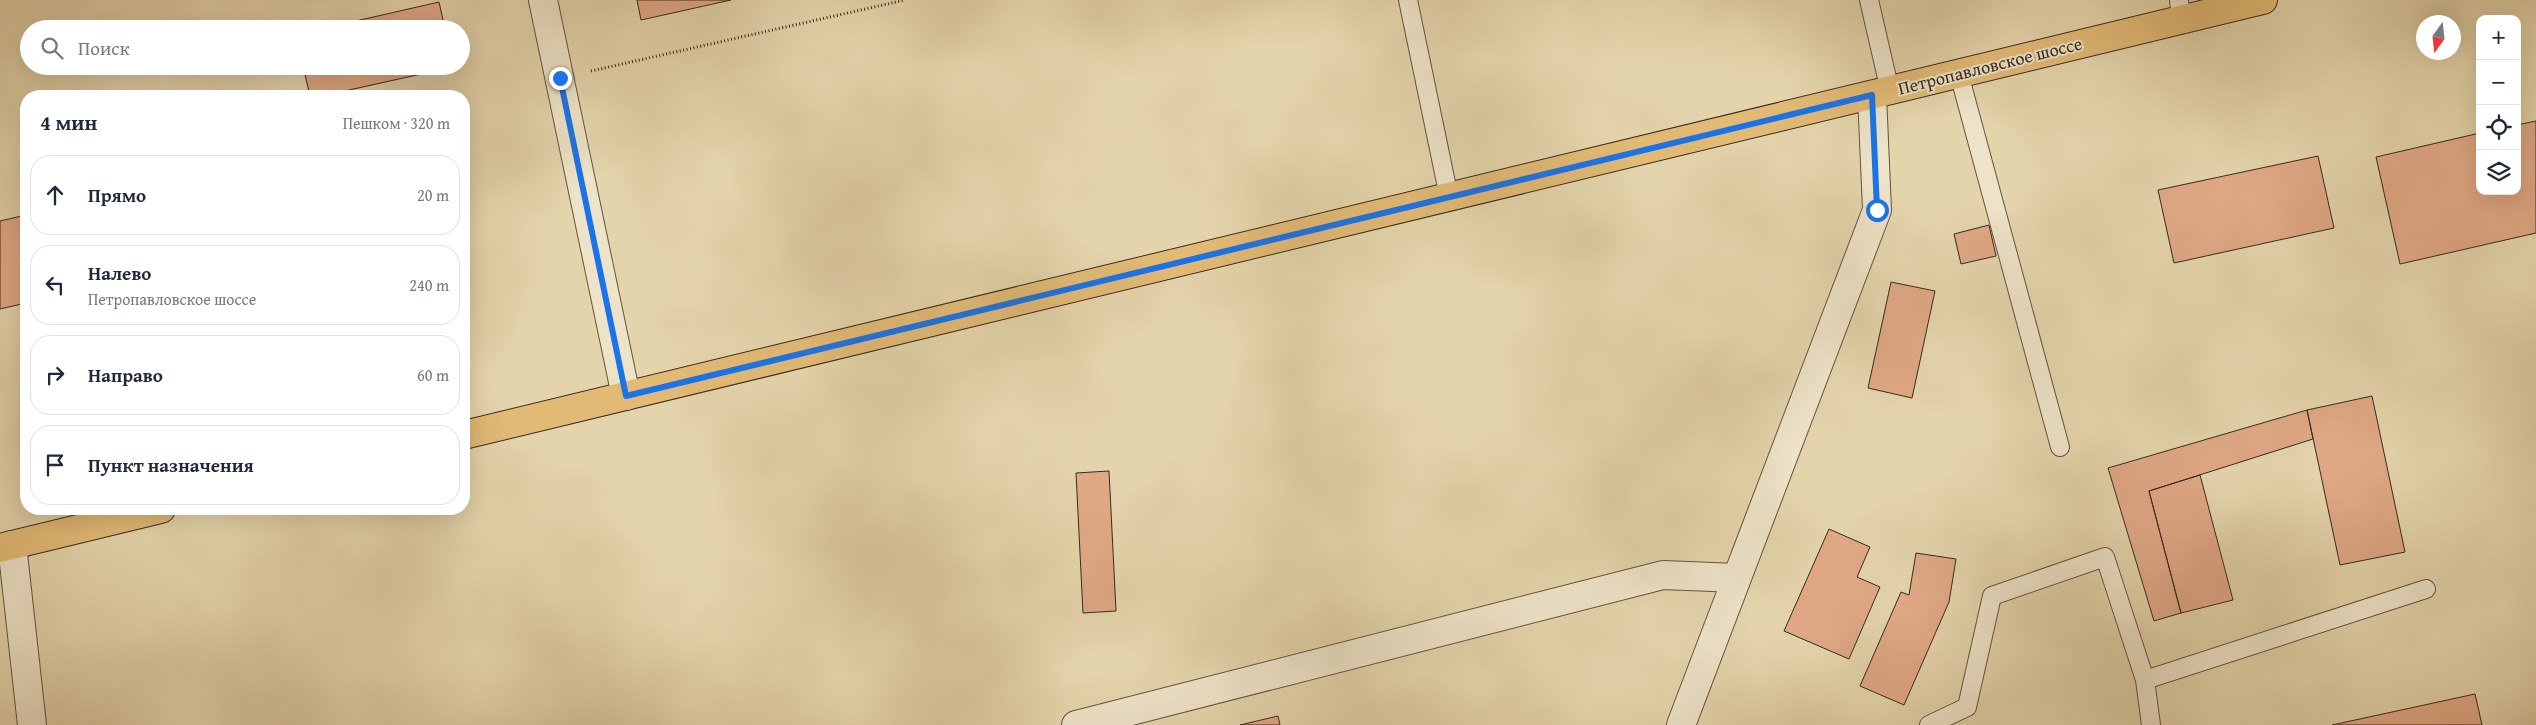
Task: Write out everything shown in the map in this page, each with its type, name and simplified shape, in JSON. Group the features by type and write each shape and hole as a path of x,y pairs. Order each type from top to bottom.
{"main road":[{"name":"Петропавловское шоссе","path":"470,435 1959,74 2180,10 2263,0"},
{"path":"6,546 136,515"}],"street":[{"path":"543,0 626,396"},
{"path":"1681,725 1877,210 1881,93"},
{"path":"6,546 32,725"},
{"path":"1076,725 1663,575 1737,578"}],"lane":[{"path":"1408,0 1450,197"},
{"path":"1869,0 1881,93"},
{"path":"1959,74 2060,447"},
{"path":"1929,725 1967,708 1992,596 2105,557 2145,680 2151,725"},
{"path":"2145,680 2426,589"}],"path":[{"path":"560,78 905,0"}],"building":[{"path":"637,0 731,0 641,20"},
{"path":"439,2 443,20 360,20"},
{"path":"305,75 417,75 349,90 309,90"},
{"path":"2536,121 2536,233 2400,264 2376,157 2476,134 2476,195 2521,195 2521,124"},
{"path":"2318,156 2334,228 2174,263 2158,190"},
{"path":"20,216 20,304 0,309 0,221"},
{"path":"1989,225 1996,256 1961,264 1954,234"},
{"path":"1891,282 1935,291 1912,398 1868,388"},
{"path":"2372,396 2405,552 2340,565 2307,410"},
{"path":"2307,410 2313,439 2149,491 2181,613 2154,621 2108,468"},
{"path":"1109,471 1116,611 1083,613 1076,473"},
{"path":"2200,475 2233,600 2181,613 2149,491"},
{"path":"1829,529 1870,547 1857,577 1880,587 1849,659 1784,631"},
{"path":"1916,553 1956,559 1949,602 1904,705 1860,686 1901,592 1909,595"},
{"path":"2475,694 2482,725 2332,725"},
{"path":"1278,716 1280,725 1240,725"}],"route":[{"path":"560,78 626,396 1872,95 1877,210"}]}
